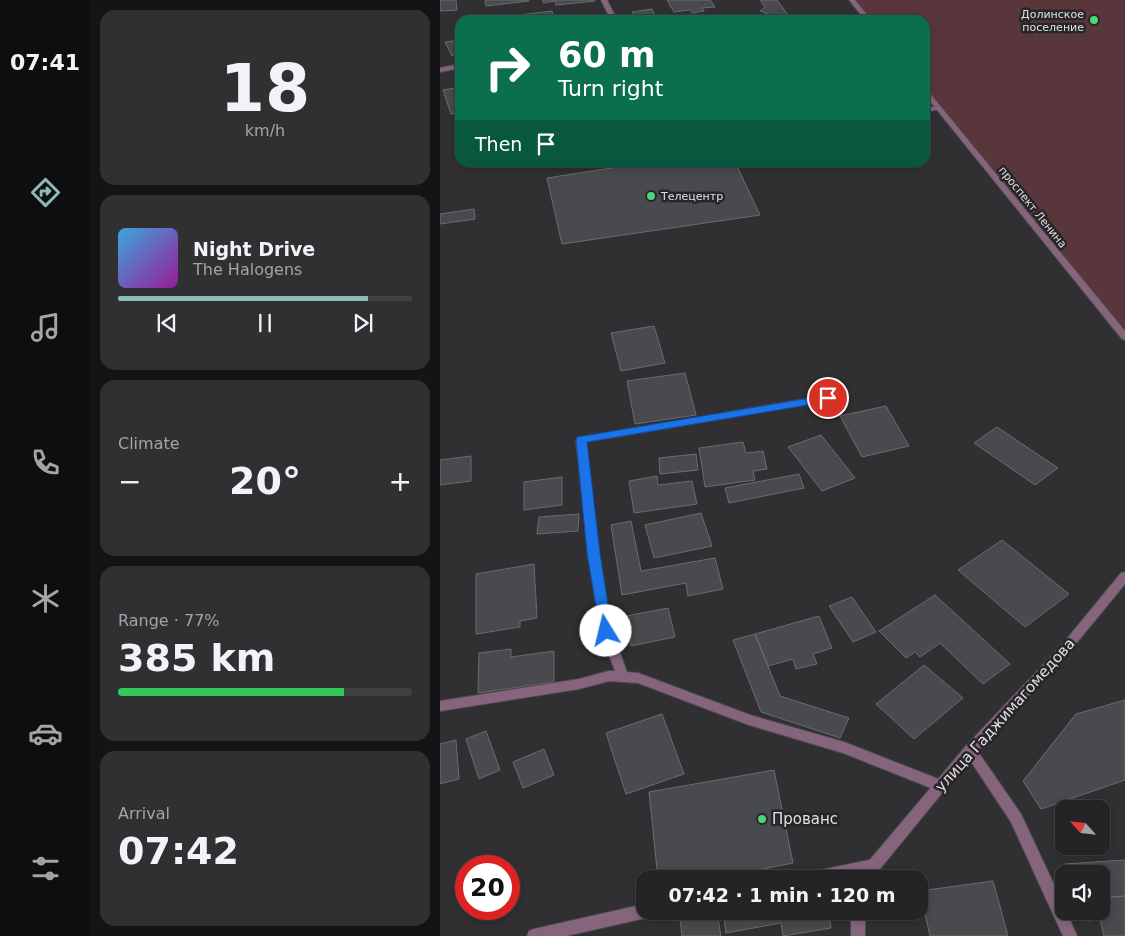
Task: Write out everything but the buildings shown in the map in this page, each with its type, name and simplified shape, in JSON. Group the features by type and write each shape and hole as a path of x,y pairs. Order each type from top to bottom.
{"street":[{"path":"604,0 612,15"},
{"path":"852,0 864,15"},
{"path":"440,70 455,67"},
{"name":"проспект Ленина","path":"930,97 1125,337"},
{"path":"930,109 939,108"},
{"path":"623,677 606,631 593,553 581,440 828,398"},
{"name":"улица Гаджимагомедова","path":"874,870 970,750 1066,649 1125,576"},
{"path":"440,706 579,684 609,676 638,678 749,720 844,748 942,786"},
{"path":"970,750 1016,818 1070,936"},
{"path":"534,936 636,913"},
{"path":"858,920 858,936"}],"shaded area":[{"path":"852,0 1125,0 1125,337 930,97 930,15 864,15"}],"place":[{"name":"Долинское поселение","path":"1094,20"},
{"name":"Телецентр","path":"651,196"},
{"name":"Прованс","path":"762,819"}],"route":[{"path":"606,631 593,553 581,440 828,398"}]}
